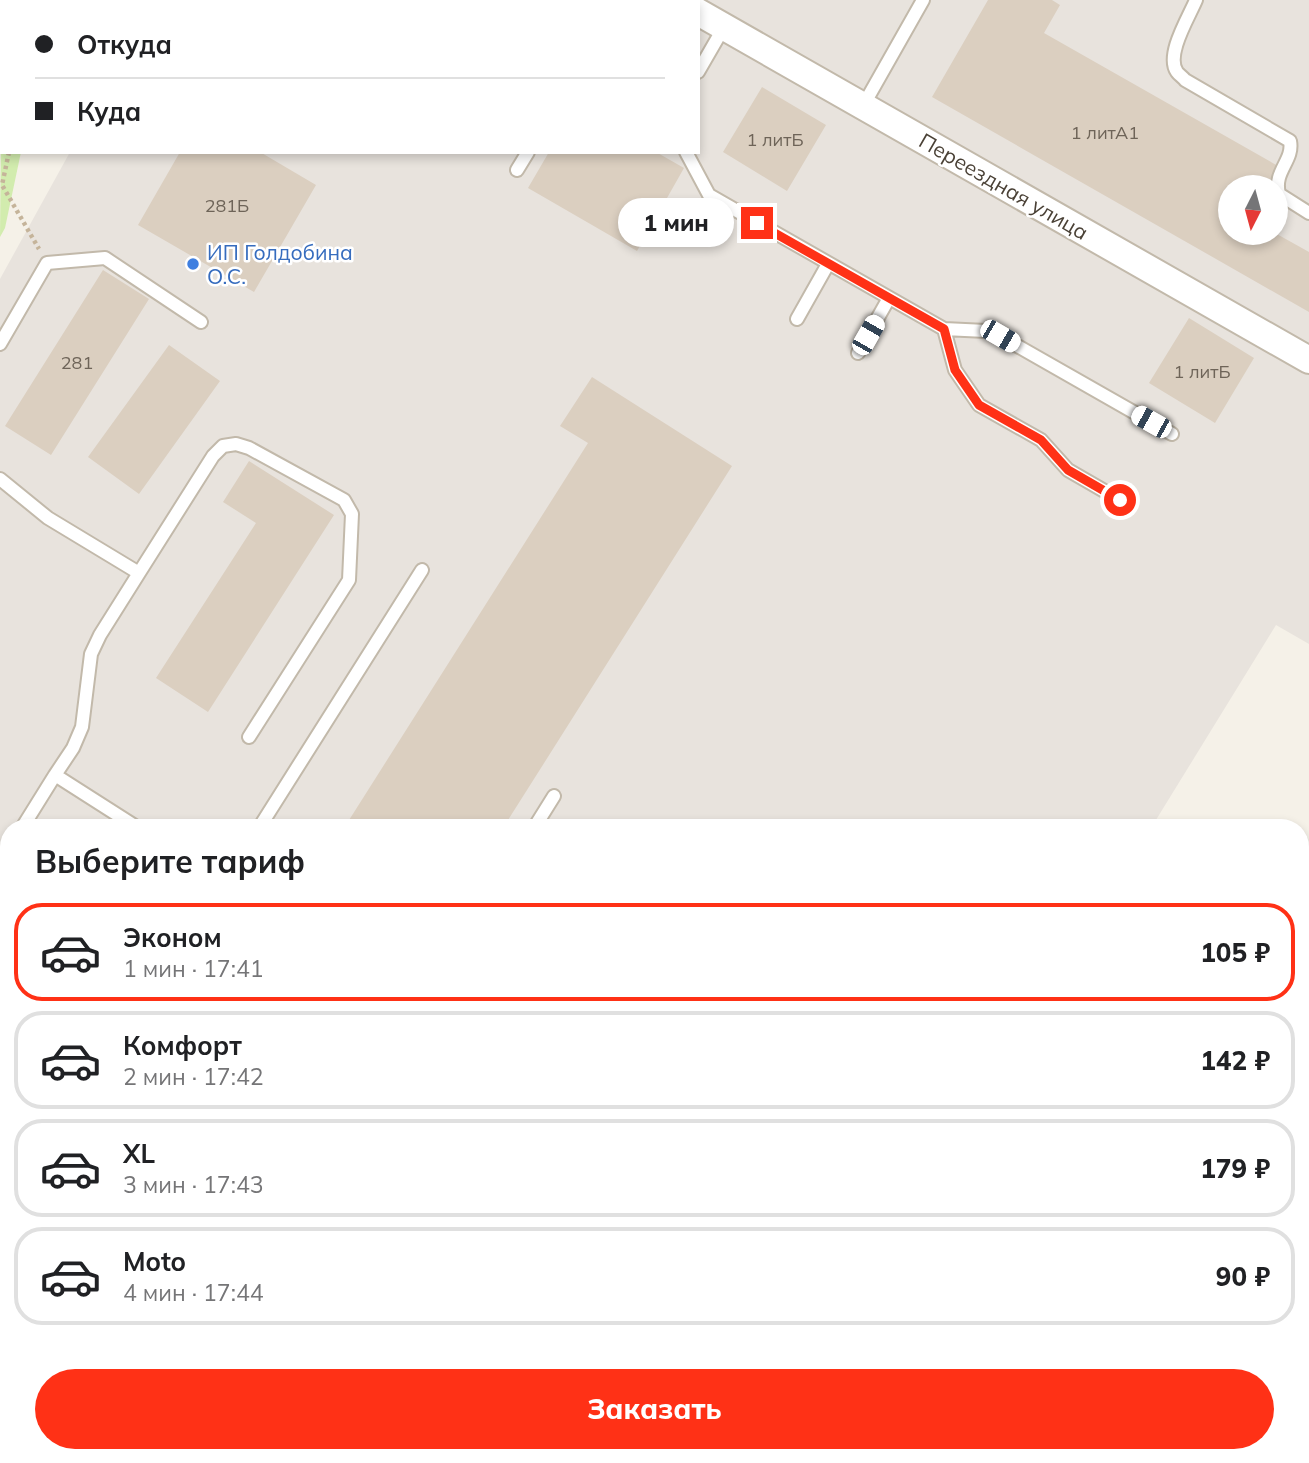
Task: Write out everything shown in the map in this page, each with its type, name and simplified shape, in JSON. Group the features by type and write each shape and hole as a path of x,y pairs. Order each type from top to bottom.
{"street":[{"name":"Переездная улица","path":"700,13 1309,360"}],"lane":[{"path":"863,106 923,0"},
{"path":"1196,0 1175,47 1173,60 1176,71 1185,80 1290,141 1290,155 1276,184 1279,194 1309,214"},
{"path":"700,69 724,27"},
{"path":"517,170 527,154"},
{"path":"687,154 709,195 828,264 944,329 986,331 1000,336 1172,434"},
{"path":"0,344 47,263 105,258 201,322"},
{"path":"797,319 828,264"},
{"path":"858,353 889,298"},
{"path":"944,329 955,370 979,405 1041,440 1068,470 1120,500"},
{"path":"28,819 73,748 82,727 91,654 100,635 214,456 223,446 236,444 249,448 344,500 352,514 349,580 249,737"},
{"path":"0,479 48,519 139,573"},
{"path":"264,819 422,570"},
{"path":"55,775 124,819"},
{"path":"540,819 554,796"}],"path":[{"path":"9,154 2,185 47,263"}],"shaded area":[{"path":"700,0 1309,0 1309,644 1276,625 1157,819 0,819 0,279 69,154 700,154"}],"green space":[{"path":"1,154 21,154 5,228 0,237"}],"building":[{"path":"988,0 1052,0 1060,5 1044,33 1278,166 1273,175 1218,175 1218,245 1288,245 1288,240 1309,252 1309,312 932,97"},
{"path":"762,87 826,125 787,191 723,152"},
{"path":"179,154 263,154 316,185 254,292 138,225"},
{"path":"548,154 660,154 684,168 637,251 528,188"},
{"path":"103,270 149,299 51,455 5,426"},
{"path":"1189,318 1254,358 1215,423 1149,383"},
{"path":"169,345 220,381 139,494 88,457"},
{"path":"592,377 732,466 509,819 350,819 588,443 560,426"},
{"path":"249,461 334,515 208,712 156,678 256,523 223,502"}],"place":[{"name":"ИП Голдобина О.С.","path":"193,264"}],"route":[{"path":"757,223 944,329 955,370 979,405 1041,440 1068,470 1120,500"}]}
